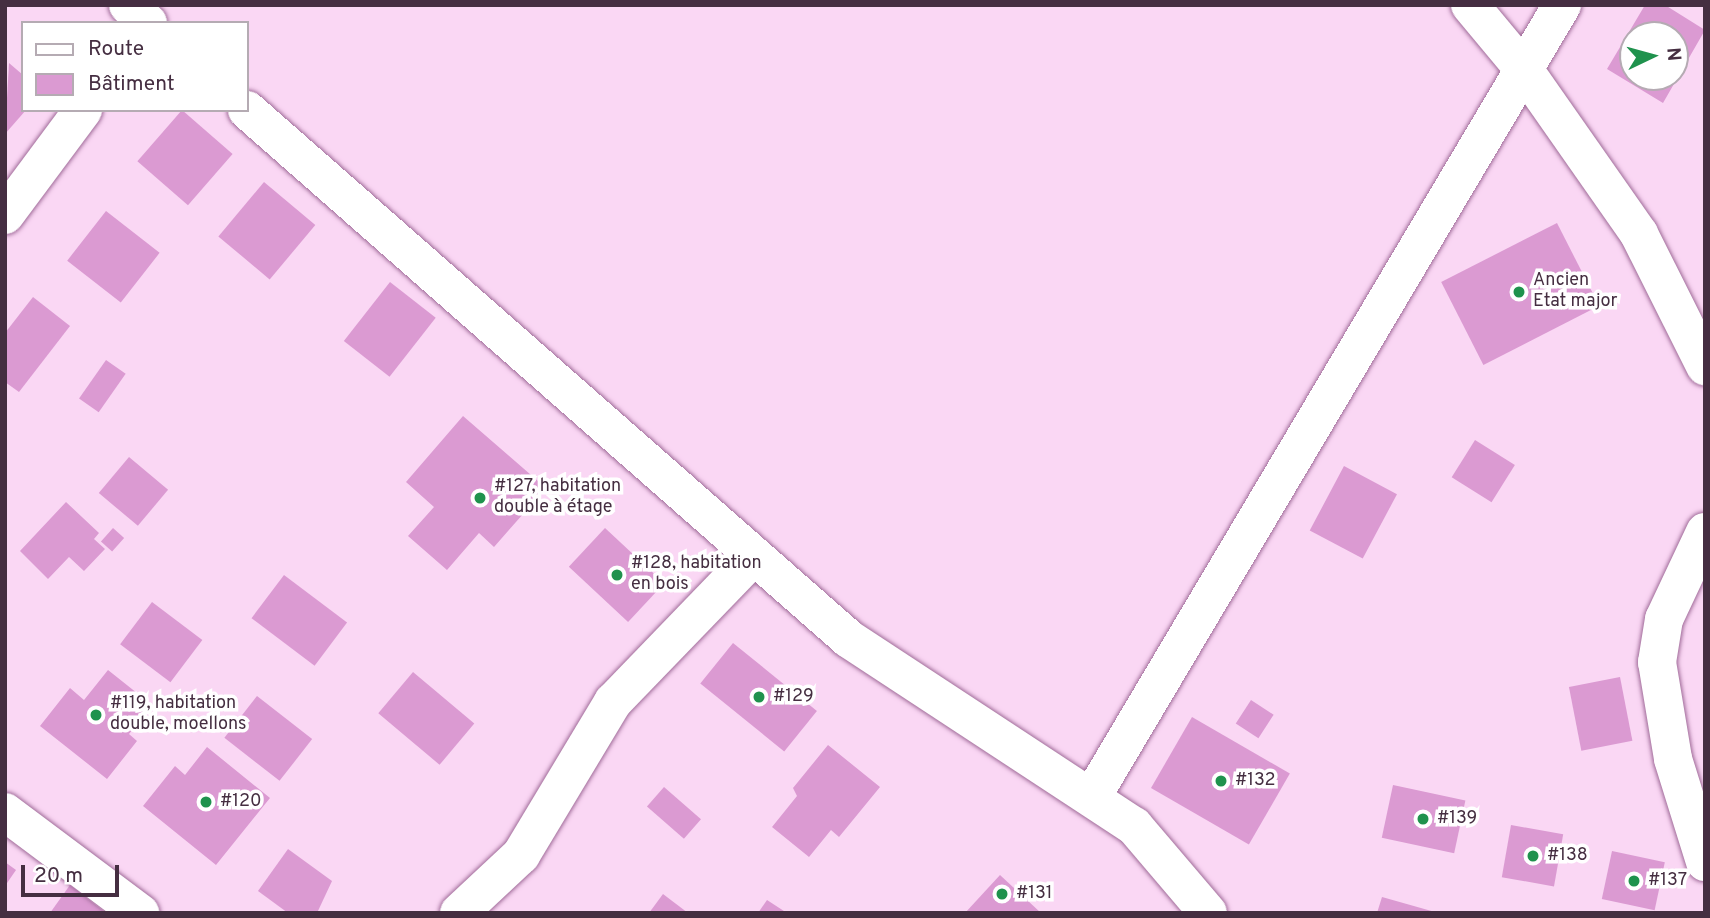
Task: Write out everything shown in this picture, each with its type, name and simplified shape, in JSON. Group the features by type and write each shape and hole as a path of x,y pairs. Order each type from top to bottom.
{"street":[{"path":"128,5 146,21"},
{"path":"150,21 162,5"},
{"path":"1470,5 1525,71 1639,234 1705,366"},
{"path":"1093,795 1562,5"},
{"path":"248,111 849,639 1047,772 1093,795 1134,826 1208,913"},
{"path":"5,215 82,112"},
{"path":"1705,532 1664,619 1657,662 1673,759 1705,862"},
{"path":"459,913 521,855 613,702 754,556"},
{"path":"5,812 140,913"}],"building":[{"path":"1645,5 1665,5 1705,30 1689,58 1689,21 1636,21"},
{"path":"1619,49 1619,76 1607,69"},
{"path":"9,63 21,73 21,112 24,112 5,134"},
{"path":"1643,91 1670,91 1663,103"},
{"path":"180,112 184,112 233,154 188,205 137,161"},
{"path":"264,182 315,225 270,279 218,236"},
{"path":"106,211 160,253 121,303 67,261"},
{"name":"Ancien Etat major","path":"1557,223 1599,306 1483,365 1441,282"},
{"path":"390,282 436,318 390,377 344,341"},
{"path":"33,297 70,326 19,392 5,382 5,333"},
{"path":"106,360 126,374 99,412 79,399"},
{"name":"#127, habitation double à étage","path":"463,416 546,488 494,547 479,533 447,570 408,536 434,507 406,482"},
{"path":"1475,440 1515,465 1492,502 1452,477"},
{"path":"129,457 168,490 138,526 99,493"},
{"path":"1344,466 1397,494 1363,559 1310,530"},
{"path":"66,502 99,533 94,539 105,549 84,571 69,557 48,579 20,551"},
{"path":"113,528 124,538 112,551 101,541"},
{"name":"#128, habitation en bois","path":"605,528 664,583 628,622 569,567"},
{"path":"284,575 347,623 315,666 252,618"},
{"path":"152,602 202,640 170,682 120,644"},
{"name":"#129","path":"733,643 817,711 784,751 700,683"},
{"name":"#119, habitation double, moellons","path":"108,670 152,705 129,734 137,741 107,779 40,726 70,688 84,700"},
{"path":"413,672 474,723 440,765 378,713"},
{"path":"1620,677 1632,741 1581,751 1569,687"},
{"path":"257,696 312,739 280,781 224,738"},
{"path":"1251,700 1274,715 1258,738 1236,723"},
{"name":"#132","path":"1192,717 1290,774 1249,845 1151,788"},
{"path":"828,745 880,787 839,837 831,830 809,857 772,827 797,796 793,788"},
{"name":"#120","path":"207,747 270,798 216,865 143,806 175,766 185,775"},
{"name":"#139","path":"1393,785 1465,800 1454,853 1382,838"},
{"path":"664,787 701,819 684,839 647,807"},
{"name":"#138","path":"1511,825 1563,834 1554,886 1502,877"},
{"path":"288,849 332,881 317,913 288,913 258,891"},
{"name":"#137","path":"1612,851 1665,862 1655,910 1602,899"},
{"path":"5,862 16,870 5,886"},
{"name":"#131","path":"1000,875 1041,913 965,913"},
{"path":"70,885 106,913 50,913"},
{"path":"663,894 688,913 649,913"},
{"path":"1382,897 1435,912 1435,913 1377,913"},
{"path":"767,900 787,913 758,913"}],"place":[{"name":"Ancien Etat major","path":"1519,292"},
{"name":"#127, habitation double à étage","path":"480,498"},
{"name":"#128, habitation en bois","path":"617,575"},
{"name":"#129","path":"759,697"},
{"name":"#119, habitation double, moellons","path":"96,715"},
{"name":"#132","path":"1221,781"},
{"name":"#120","path":"206,802"},
{"name":"#139","path":"1423,819"},
{"name":"#138","path":"1533,856"},
{"name":"#137","path":"1634,881"},
{"name":"#131","path":"1002,894"}]}
